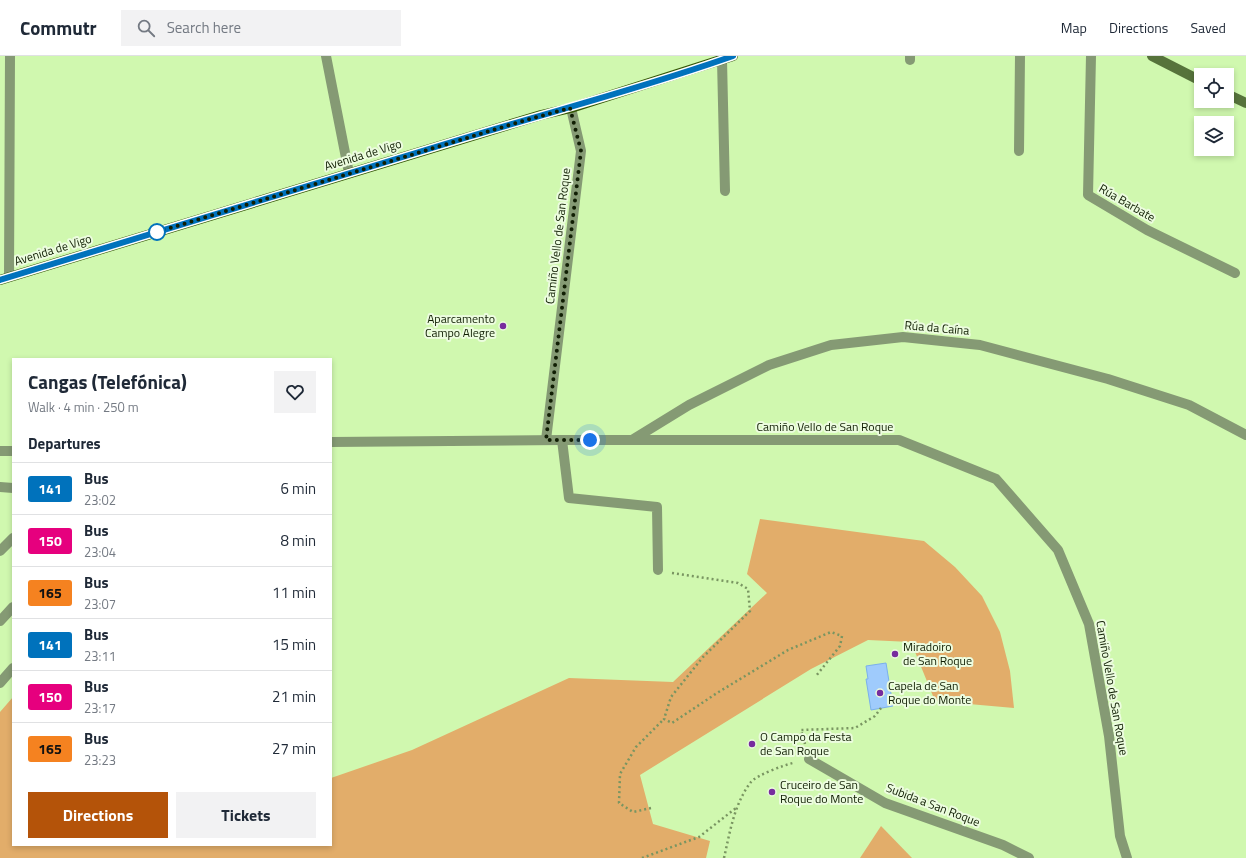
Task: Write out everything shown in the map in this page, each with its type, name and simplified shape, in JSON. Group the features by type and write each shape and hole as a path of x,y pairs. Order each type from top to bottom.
{"main road":[{"name":"Avenida de Vigo","path":"5,278 541,115 570,108 733,56"},
{"path":"1152,56 1194,77"},
{"path":"1234,97 1246,103"}],"street":[{"path":"5,278 10,56"},
{"path":"326,56 349,173"},
{"path":"1019,151 1020,56"},
{"name":"Rúa Barbate","path":"1091,56 1088,195 1147,230 1235,273"},
{"path":"722,60 725,191"},
{"name":"Camiño Vello de San Roque","path":"546,440 581,151 570,108"},
{"name":"Rúa da Caína","path":"632,440 689,406 769,365 831,345 903,337 980,345 1108,379 1189,405 1246,435"},
{"name":"Camiño Vello de San Roque","path":"332,442 546,440 899,440 996,479 1058,550 1089,624 1109,736 1120,836 1127,858"},
{"path":"562,440 569,498 657,507 658,570"},
{"path":"0,450 12,450"},
{"path":"0,487 12,488"},
{"path":"0,551 12,539"},
{"path":"0,621 12,608"},
{"path":"0,684 12,669"},
{"name":"Subida a San Roque","path":"809,759 885,803 1003,845 1029,858"}],"path":[{"path":"651,808 633,812 619,804 620,774 636,747 664,719 671,697 703,657 750,611 748,589 738,583 658,570"},
{"path":"664,719 672,723 717,693 788,650 831,632 842,636 840,646 816,676"},
{"path":"724,858 736,808 752,781 772,770 791,763 809,759 802,730 855,728 875,716 882,708"},
{"path":"642,858 699,837 736,808"}],"shaded area":[{"path":"760,519 924,541 955,567 982,596 1000,632 1010,671 1014,708 935,701 911,642 868,640 811,669 640,775 653,824 710,841 706,858 0,858 0,712 12,698 12,846 332,846 332,778 412,750 569,678 673,682 767,593 747,574"},
{"path":"881,826 912,858 860,858"}],"building":[{"name":"Capela de San Roque do Monte","path":"886,663 893,706 871,710 866,679 868,679 866,666"}],"bus line":[{"name":"141","path":"0,280 541,115 570,108 733,56"}],"place":[{"name":"Aparcamento Campo Alegre","path":"503,326"},
{"name":"Miradoiro de San Roque","path":"895,654"},
{"name":"Capela de San Roque do Monte","path":"880,693"},
{"name":"O Campo da Festa de San Roque","path":"752,744"},
{"name":"Cruceiro de San Roque do Monte","path":"772,792"}],"route":[{"path":"157,232 541,115 570,108 581,151 546,440 590,440"}]}
